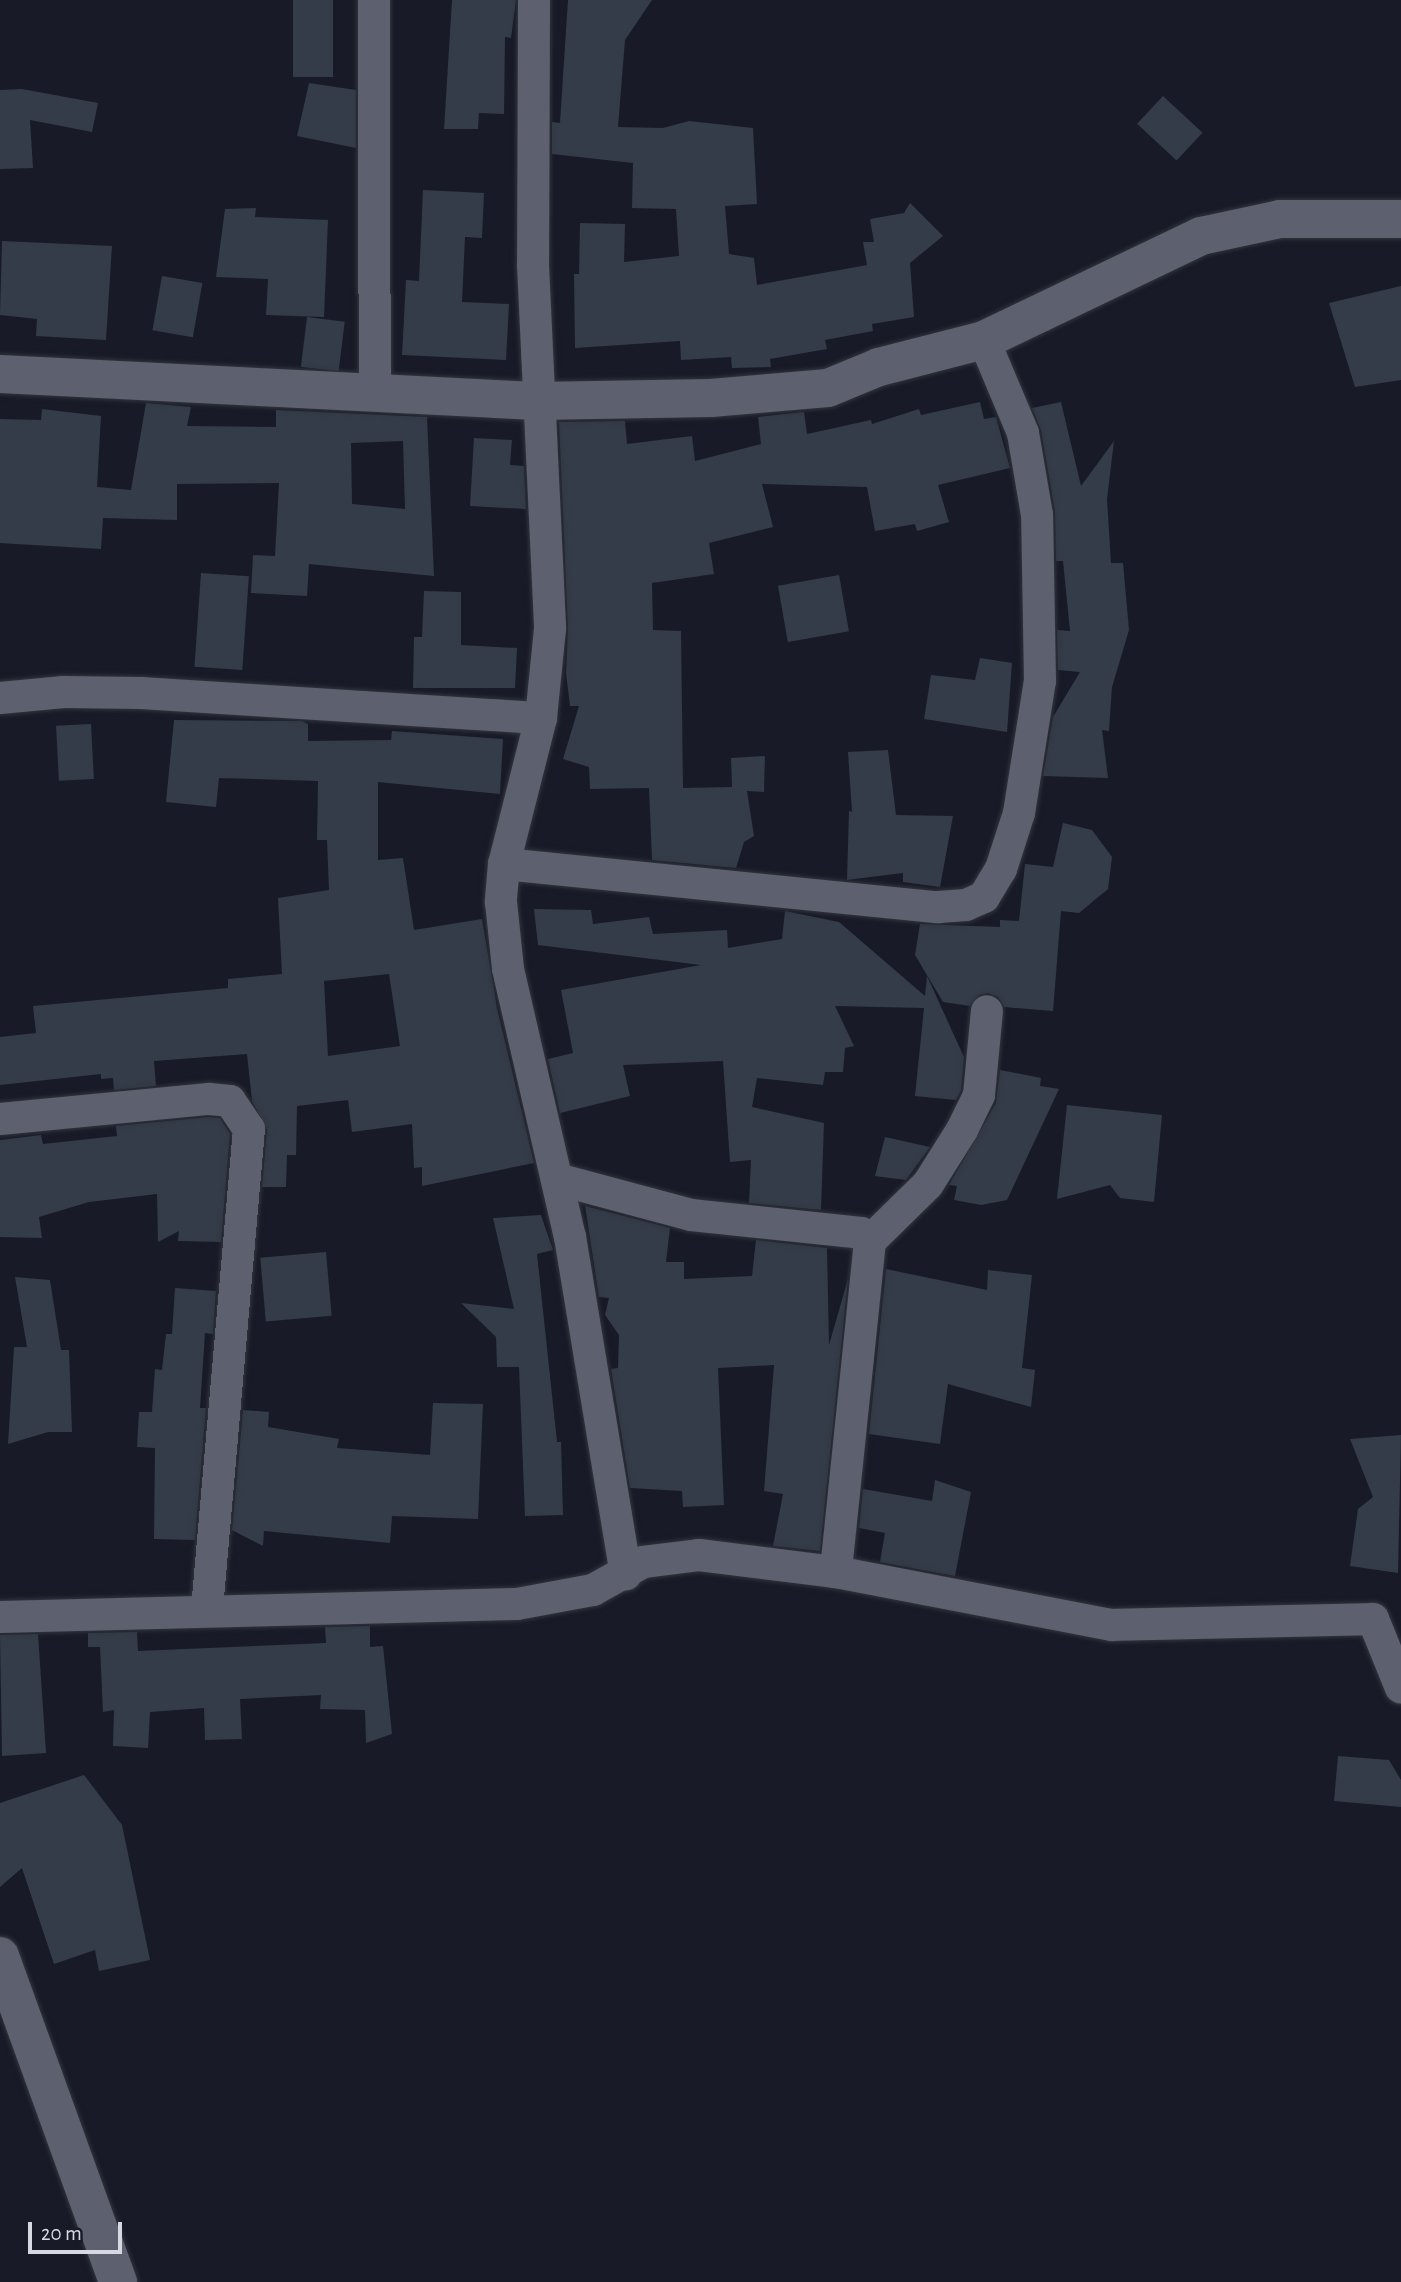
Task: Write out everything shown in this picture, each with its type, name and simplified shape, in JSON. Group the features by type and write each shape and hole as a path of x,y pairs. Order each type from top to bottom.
{"street":[{"path":"374,0 375,392"},
{"path":"534,0 531,165 536,401 550,629 541,718 504,864 501,902 508,969 556,1179 626,1574"},
{"path":"0,374 536,401 711,398 828,388 880,367 985,340 1201,236 1280,219 1401,219"},
{"path":"504,864 938,907 966,905 984,897 1001,869 1019,813 1040,681 1037,515 1023,433 985,340"},
{"path":"0,698 64,692 141,693 541,718"},
{"path":"836,1572 870,1241 928,1184 962,1130 979,1095 987,1011"},
{"path":"0,1119 209,1098 230,1101 249,1129 207,1611"},
{"path":"556,1179 691,1215 861,1233 870,1241"},
{"path":"0,1617 517,1604 593,1590 626,1574 643,1562 699,1555 836,1572 1112,1625 1387,1620 1401,1688"},
{"path":"0,1956 118,2282"}],"building":[{"path":"293,0 333,0 333,77 293,77"},
{"path":"452,0 516,0 511,38 505,37 504,114 479,113 478,129 444,129"},
{"path":"568,0 652,0 625,40 618,127 663,128 689,121 753,128 757,204 725,206 729,254 754,258 757,285 867,265 863,242 874,242 870,219 904,213 910,203 943,236 910,263 914,317 872,324 873,331 825,340 827,349 770,359 771,367 732,368 731,357 681,360 680,341 575,348 574,274 579,274 580,223 625,224 624,262 679,256 676,209 632,208 633,163 552,154 552,122 560,123"},
{"path":"309,83 356,90 356,148 297,136"},
{"path":"22,89 98,103 92,132 30,120 33,168 0,169 0,90"},
{"path":"1163,96 1202,133 1177,161 1137,124"},
{"path":"423,190 484,193 482,238 465,237 462,302 509,304 506,360 402,355 406,280 419,281"},
{"path":"256,208 255,217 328,220 324,317 266,315 268,279 216,277 225,209"},
{"path":"2,241 112,246 106,340 36,336 37,319 0,315"},
{"path":"162,276 202,283 193,337 152,330"},
{"path":"1401,286 1401,380 1355,387 1329,303"},
{"path":"307,317 345,322 339,371 301,367"},
{"path":"980,402 984,419 996,417 1010,468 938,485 949,522 917,531 915,524 875,531 867,487 762,484 773,527 709,543 714,574 652,583 653,630 681,631 683,788 732,787 731,758 765,756 764,792 747,791 754,836 744,842 736,868 652,860 649,788 590,789 589,767 563,759 579,706 570,706 566,673 568,628 559,422 625,421 627,444 692,436 695,461 761,444 758,417 804,412 807,434 871,420 872,424 919,409 921,415"},
{"path":"1061,402 1081,486 1114,441 1107,499 1111,563 1123,563 1129,630 1112,687 1109,731 1102,730 1108,778 1043,776 1053,717 1080,672 1058,670 1057,630 1070,631 1063,561 1056,561 1055,512 1041,430 1032,408"},
{"path":"146,403 191,407 187,426 276,427 276,410 427,417 434,576 309,564 307,596 251,593 253,555 275,556 279,483 177,484 177,520 103,518 101,549 0,543 0,419 41,420 42,409 101,416 97,487 131,490","holes":["403,441 405,509 352,504 351,443"]},
{"path":"474,438 512,440 510,465 524,466 526,509 470,506"},
{"path":"201,573 249,576 242,670 194,667"},
{"path":"839,575 849,631 788,642 778,586"},
{"path":"424,591 461,592 461,645 517,648 515,688 413,688 414,637 422,637"},
{"path":"980,658 1012,663 1007,732 924,719 931,675 975,680"},
{"path":"174,720 302,721 308,724 308,741 391,740 392,731 503,739 500,794 378,782 378,860 403,858 414,930 482,919 497,1008 534,1163 422,1186 422,1167 414,1168 412,1124 352,1132 348,1100 297,1106 296,1155 287,1155 286,1187 262,1187 267,1130 252,1101 247,1054 154,1061 156,1086 114,1090 113,1078 101,1079 101,1074 0,1085 0,1037 36,1033 33,1006 228,988 228,979 282,974 278,898 329,890 327,840 317,840 318,781 219,778 216,807 166,802","holes":["389,974 400,1046 328,1056 324,981"]},
{"path":"91,724 94,779 59,781 56,726"},
{"path":"888,750 896,815 953,816 940,887 903,882 903,873 847,880 849,811 852,812 848,752"},
{"path":"1063,823 1092,830 1112,857 1108,889 1079,913 1061,911 1053,1011 1004,1007 998,997 988,993 979,995 970,1006 943,1002 915,955 920,924 1000,927 1000,920 1019,921 1025,864 1053,867"},
{"path":"534,909 591,910 593,924 649,917 653,934 727,930 728,948 782,939 785,911 839,922 925,996 927,976 964,1057 961,1090 956,1100 915,1096 924,1008 835,1006 854,1046 845,1048 843,1072 825,1072 823,1085 757,1078 752,1107 824,1123 821,1210 749,1203 751,1160 730,1162 723,1061 623,1065 630,1096 560,1113 548,1059 573,1053 561,990 701,965 538,945"},
{"path":"1000,1070 1041,1078 1040,1086 1059,1089 1007,1200 981,1205 954,1200 957,1186 949,1185 996,1103"},
{"path":"1067,1105 1162,1115 1154,1202 1120,1198 1110,1185 1057,1199"},
{"path":"220,1118 230,1134 221,1242 178,1241 179,1231 158,1242 157,1194 89,1202 39,1217 42,1238 0,1237 0,1140 41,1135 43,1144 117,1136 116,1126"},
{"path":"885,1137 930,1147 906,1180 875,1176"},
{"path":"585,1206 670,1228 666,1262 684,1262 684,1279 752,1276 756,1240 827,1248 829,1345 848,1279 820,1551 773,1546 783,1494 764,1491 774,1365 718,1368 724,1505 683,1507 682,1491 630,1488 611,1369 618,1368 619,1335 605,1315 609,1298 599,1297"},
{"path":"541,1215 553,1250 537,1254 557,1442 561,1442 563,1515 525,1516 519,1367 497,1367 496,1337 461,1303 514,1309 493,1218"},
{"path":"326,1252 332,1316 266,1322 260,1258"},
{"path":"886,1269 987,1290 988,1270 1032,1275 1022,1368 1035,1370 1031,1407 948,1384 940,1444 869,1434"},
{"path":"15,1277 50,1280 61,1350 69,1350 72,1432 48,1432 8,1444 14,1347 27,1347"},
{"path":"175,1288 216,1291 213,1334 205,1333 200,1408 206,1408 195,1540 154,1539 155,1448 137,1447 139,1412 152,1412 155,1369 162,1370 166,1334 172,1334"},
{"path":"433,1403 483,1404 478,1519 392,1516 390,1543 264,1531 263,1546 232,1530 243,1410 269,1412 268,1427 339,1439 337,1448 430,1455"},
{"path":"1401,1435 1398,1573 1350,1566 1358,1509 1373,1497 1350,1439"},
{"path":"935,1480 971,1492 955,1576 880,1562 885,1533 859,1528 863,1489 932,1501"},
{"path":"370,1626 370,1647 383,1646 392,1734 366,1743 365,1710 320,1709 321,1695 240,1699 242,1739 205,1740 204,1708 150,1712 148,1748 113,1746 114,1710 103,1712 100,1647 88,1647 88,1633 137,1632 138,1651 326,1643 325,1627"},
{"path":"38,1634 46,1753 2,1756 0,1635"},
{"path":"1338,1756 1389,1760 1401,1780 1401,1807 1334,1801"},
{"path":"84,1775 122,1825 150,1960 99,1971 95,1950 54,1964 22,1868 0,1887 0,1803"}]}
